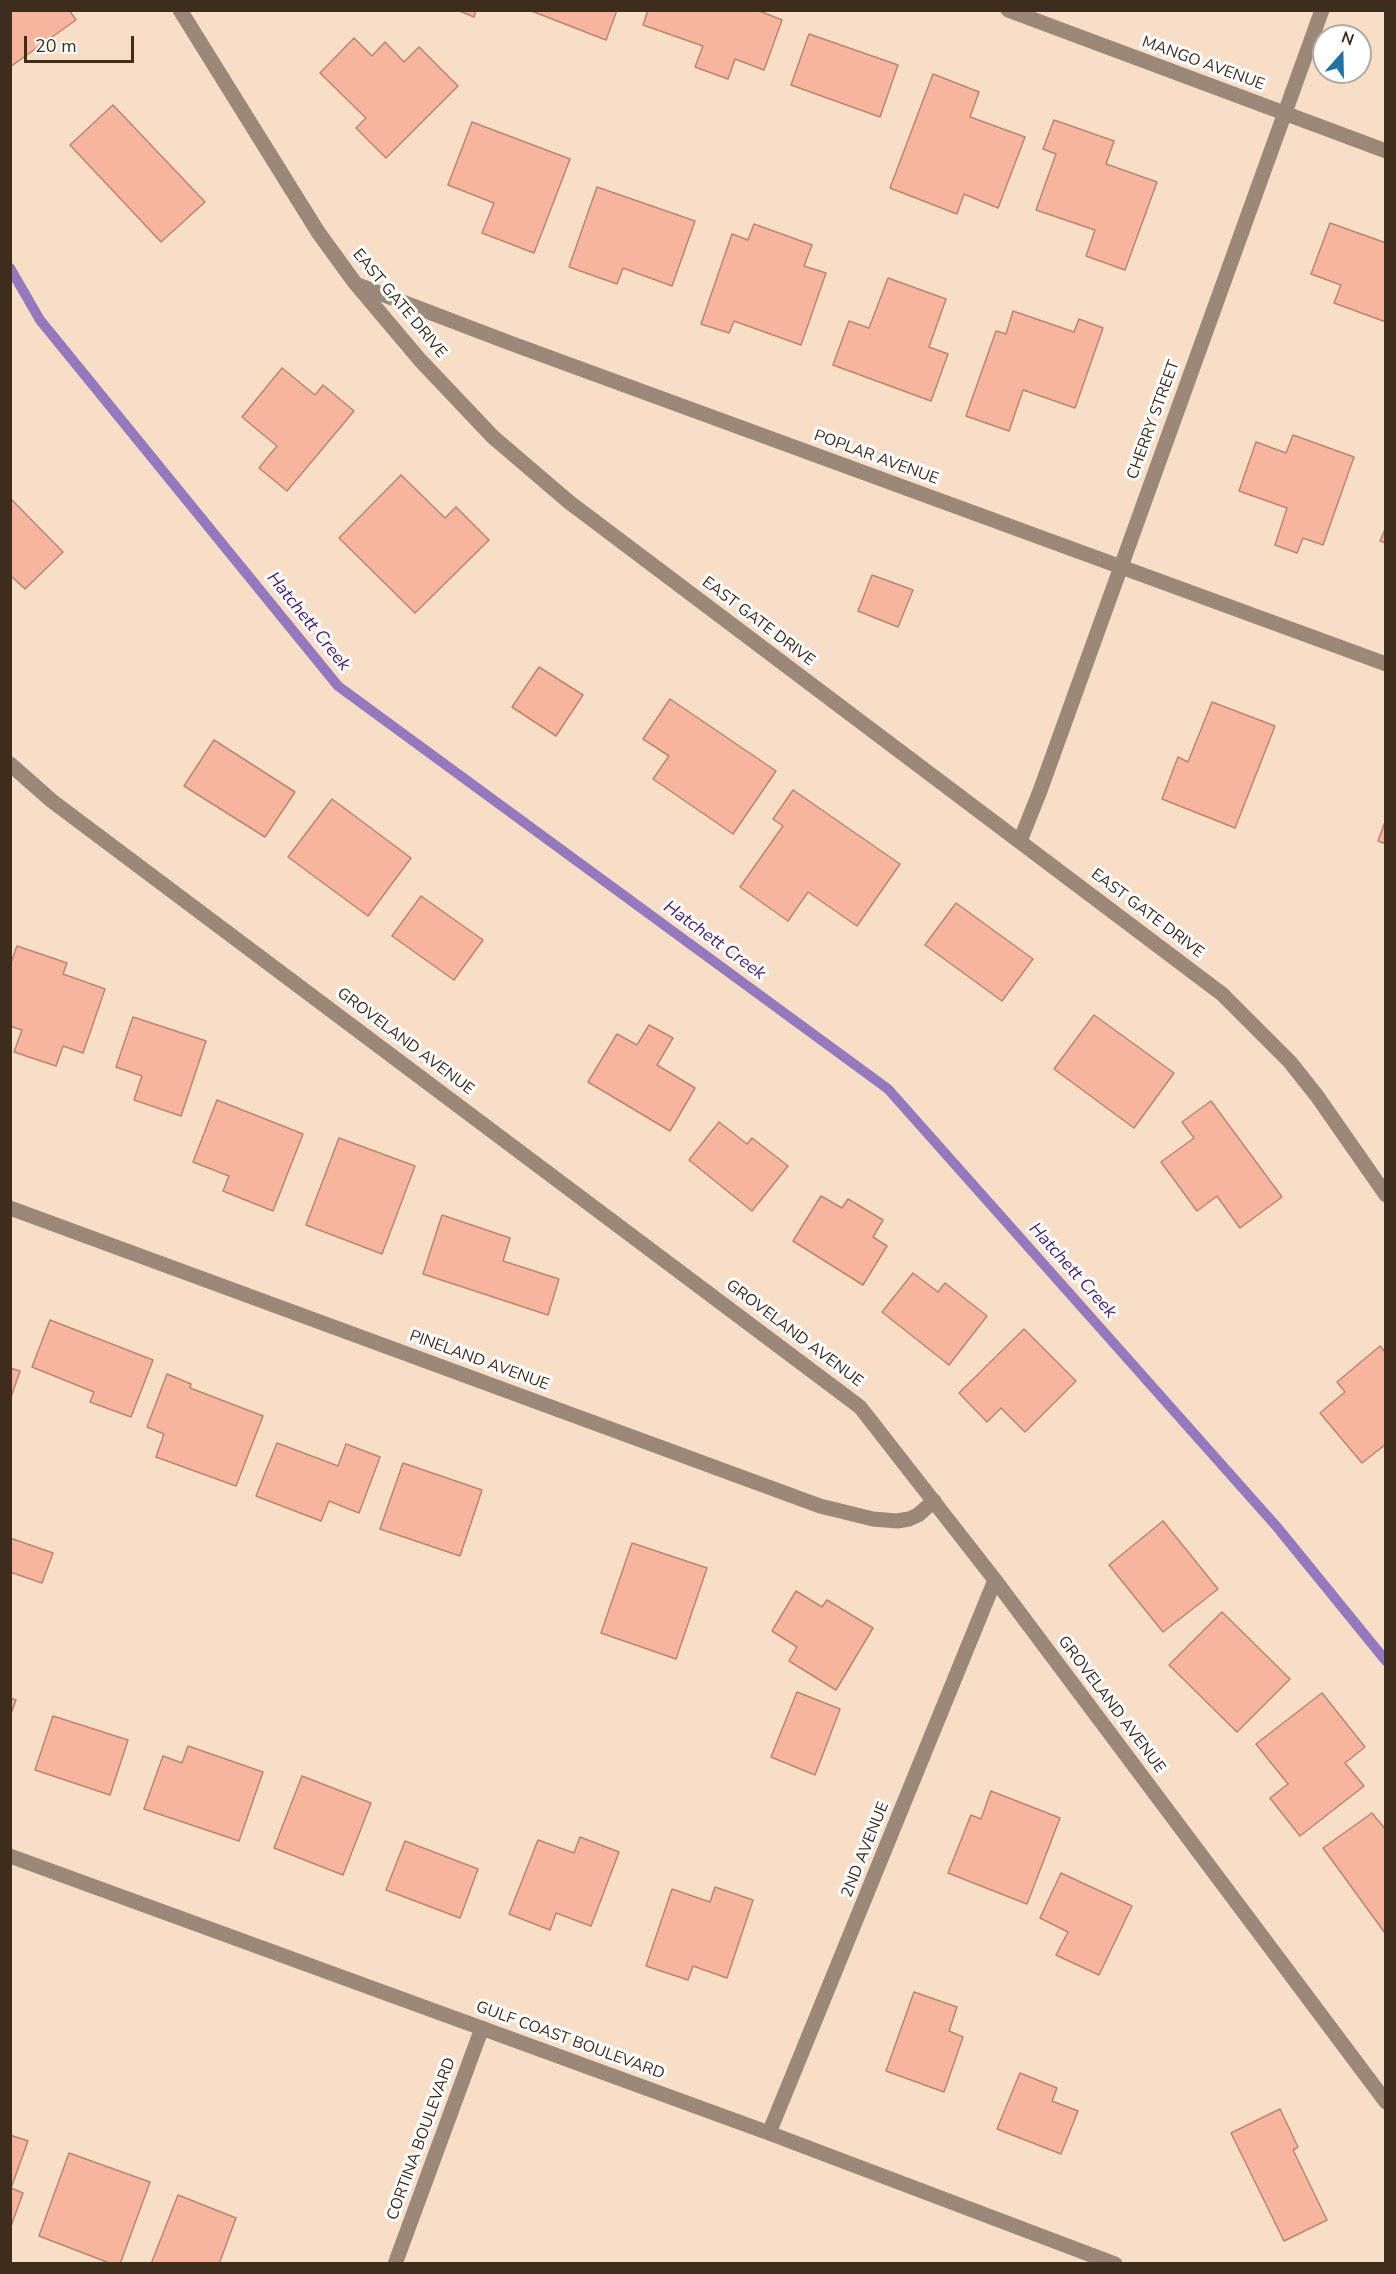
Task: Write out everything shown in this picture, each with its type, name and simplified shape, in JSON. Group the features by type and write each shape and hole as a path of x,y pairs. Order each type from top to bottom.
{"street":[{"name":"EAST GATE DRIVE","path":"180,10 318,232 356,283 420,360 493,437 561,495 1222,994 1290,1062 1317,1096 1386,1195"},
{"name":"MANGO AVENUE","path":"1008,10 1386,151"},
{"name":"CHERRY STREET","path":"1020,841 1322,10"},
{"name":"POPLAR AVENUE","path":"356,283 510,343 1386,664"},
{"name":"GROVELAND AVENUE","path":"10,764 52,801 860,1407 996,1580 1386,2102"},
{"name":"PINELAND AVENUE","path":"10,1208 820,1506 873,1519 897,1521 918,1515 934,1501"},
{"name":"2ND AVENUE","path":"769,2133 996,1580"},
{"name":"GULF COAST BOULEVARD","path":"10,1856 769,2133 1115,2264"},
{"name":"CORTINA BOULEVARD","path":"395,2264 482,2028"}],"building":[{"path":"10,10 69,10 76,20 10,67"},
{"path":"457,10 476,10 474,17"},
{"path":"529,10 617,10 606,40"},
{"path":"648,10 757,10 782,20 764,70 735,59 728,79 695,67 703,46 643,25"},
{"path":"809,34 898,65 880,117 791,85"},
{"path":"354,38 372,56 385,42 404,62 419,47 458,86 386,158 356,128 366,118 320,73"},
{"path":"933,74 979,92 970,117 1025,137 998,208 964,194 957,214 890,188"},
{"path":"113,105 205,202 161,242 70,145"},
{"path":"1054,120 1114,141 1106,164 1157,182 1125,270 1086,256 1095,230 1036,210 1056,154 1043,149"},
{"path":"472,122 570,159 534,253 482,233 494,203 448,185"},
{"path":"597,187 695,221 672,286 623,268 617,284 569,267"},
{"path":"1330,223 1386,243 1386,322 1334,303 1341,285 1311,274"},
{"path":"754,224 812,245 804,266 826,273 801,345 734,321 729,333 701,324 732,234 748,240"},
{"path":"888,278 946,299 929,347 948,354 931,401 833,365 849,321 869,328"},
{"path":"1013,311 1074,332 1079,319 1103,328 1075,408 1023,390 1009,431 966,416 996,331 1006,334"},
{"path":"282,368 315,395 323,385 354,411 287,491 259,468 277,446 242,417"},
{"path":"1293,435 1354,457 1323,545 1303,538 1297,553 1275,545 1287,508 1239,491 1256,442 1286,453"},
{"path":"401,475 445,518 456,507 489,540 415,613 339,538"},
{"path":"10,498 63,552 25,589 10,575"},
{"path":"1386,527 1386,543 1380,541"},
{"path":"872,575 913,590 898,627 858,611"},
{"path":"539,667 583,695 556,736 512,707"},
{"path":"670,699 776,771 733,834 653,779 669,756 643,739"},
{"path":"1212,702 1275,726 1235,828 1162,799 1178,757 1188,762"},
{"path":"214,740 295,792 265,837 184,786"},
{"path":"793,790 900,864 857,926 808,892 788,921 740,887 783,826 773,819"},
{"path":"332,799 411,858 368,916 288,857"},
{"path":"1386,819 1386,844 1378,841"},
{"path":"421,896 483,940 454,980 392,936"},
{"path":"956,903 1033,959 1002,1001 925,945"},
{"path":"17,946 67,963 63,974 105,989 83,1053 63,1046 56,1066 14,1052 22,1030 10,1026 10,966"},
{"path":"1094,1015 1174,1073 1134,1128 1054,1069"},
{"path":"133,1017 206,1041 181,1116 134,1100 142,1076 116,1067"},
{"path":"649,1025 673,1038 657,1065 695,1088 670,1131 588,1082 617,1034 637,1045"},
{"path":"217,1100 303,1134 273,1211 223,1191 229,1176 193,1162"},
{"path":"1211,1101 1282,1197 1240,1228 1217,1196 1197,1211 1161,1162 1194,1138 1182,1122"},
{"path":"719,1122 747,1144 752,1138 788,1166 752,1211 689,1160"},
{"path":"339,1138 415,1166 382,1254 306,1225"},
{"path":"821,1196 842,1208 848,1199 883,1220 873,1237 887,1246 863,1285 793,1241"},
{"path":"442,1215 510,1238 503,1261 559,1279 548,1315 423,1274"},
{"path":"913,1273 938,1292 945,1283 987,1316 949,1365 882,1312"},
{"path":"50,1320 153,1360 131,1417 90,1402 94,1392 32,1367"},
{"path":"1024,1329 1076,1381 1025,1432 1001,1408 987,1422 959,1393"},
{"path":"1380,1346 1386,1353 1386,1444 1362,1463 1320,1413 1345,1392 1337,1382"},
{"path":"10,1368 20,1371 10,1400"},
{"path":"167,1374 191,1384 190,1388 263,1416 236,1486 156,1457 164,1434 147,1427"},
{"path":"277,1443 338,1466 346,1444 380,1457 359,1513 329,1501 321,1521 256,1496"},
{"path":"403,1463 482,1490 460,1556 380,1529"},
{"path":"1163,1521 1218,1589 1163,1632 1109,1565"},
{"path":"10,1538 53,1553 42,1583 10,1572"},
{"path":"632,1543 707,1568 676,1659 601,1633"},
{"path":"796,1591 822,1607 827,1600 873,1628 836,1690 789,1661 797,1647 772,1631"},
{"path":"1222,1612 1290,1679 1237,1732 1169,1665"},
{"path":"797,1692 840,1709 815,1775 771,1757"},
{"path":"1322,1693 1365,1747 1345,1763 1364,1786 1300,1836 1270,1798 1288,1784 1256,1744"},
{"path":"10,1698 16,1700 10,1716"},
{"path":"53,1716 128,1740 110,1795 35,1770"},
{"path":"188,1746 263,1772 239,1841 144,1809 163,1756 182,1763"},
{"path":"302,1776 371,1803 343,1875 274,1848"},
{"path":"991,1791 1060,1818 1027,1904 948,1873 971,1815 981,1819"},
{"path":"1372,1813 1386,1830 1385,1933 1323,1848"},
{"path":"580,1837 619,1852 591,1926 556,1913 550,1930 509,1914 538,1840 574,1853"},
{"path":"405,1841 478,1869 460,1918 386,1890"},
{"path":"1061,1873 1132,1906 1099,1975 1056,1955 1068,1932 1040,1918"},
{"path":"715,1887 753,1900 727,1978 693,1966 688,1980 646,1966 672,1889 710,1902"},
{"path":"914,1992 957,2007 949,2031 963,2037 944,2092 886,2071"},
{"path":"1020,2073 1057,2088 1052,2101 1078,2111 1061,2154 997,2129"},
{"path":"1280,2109 1298,2147 1293,2150 1327,2220 1284,2241 1231,2133"},
{"path":"10,2135 28,2141 11,2188 23,2193 10,2229"},
{"path":"69,2153 150,2182 120,2264 112,2264 39,2236"},
{"path":"178,2195 236,2218 219,2264 151,2264"}],"waterway":[{"name":"Hatchett Creek","path":"10,268 40,320 338,686 888,1089 1277,1527 1386,1661"}]}
